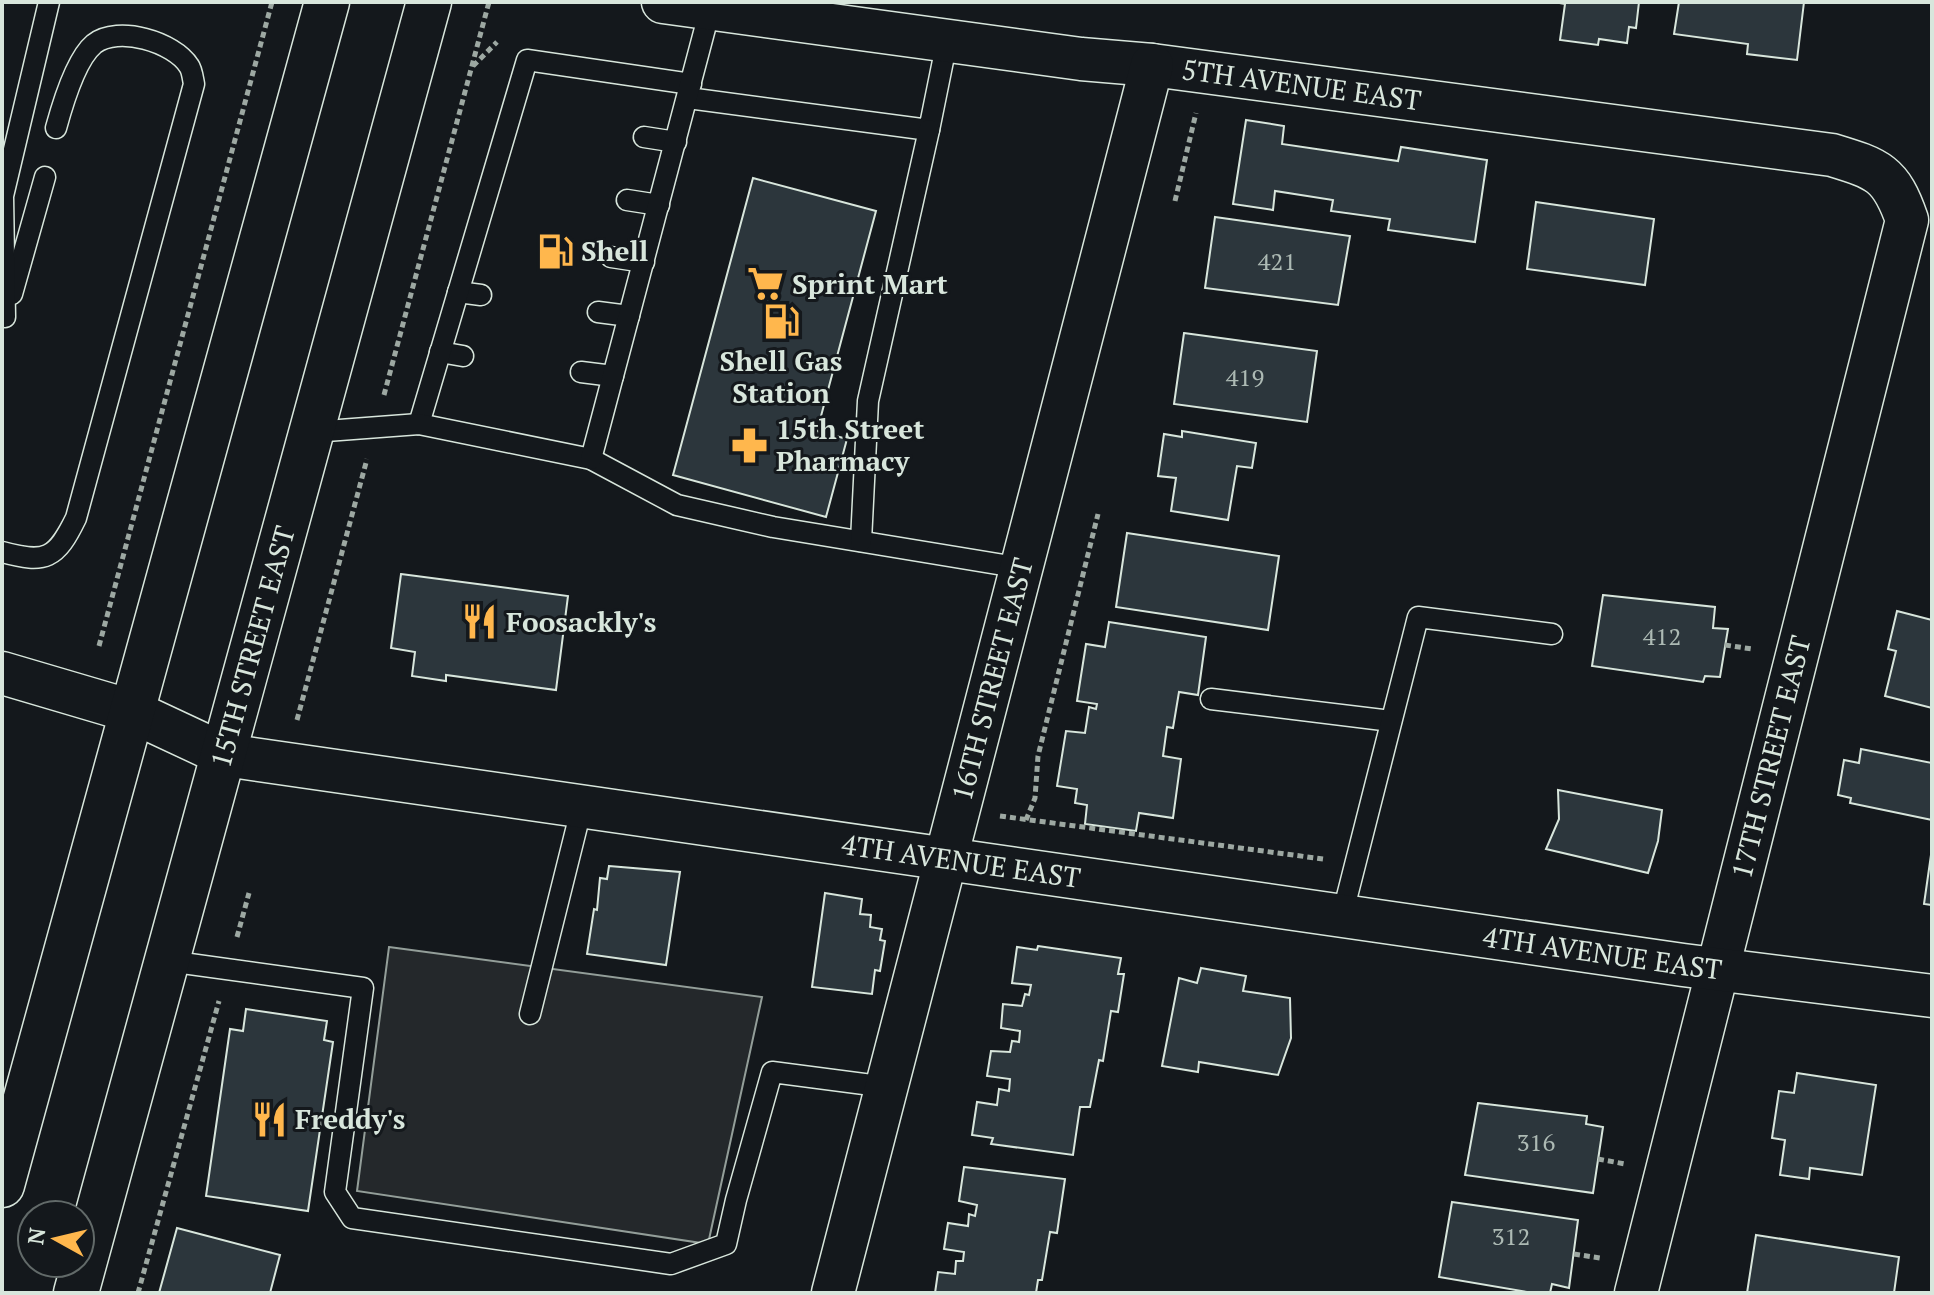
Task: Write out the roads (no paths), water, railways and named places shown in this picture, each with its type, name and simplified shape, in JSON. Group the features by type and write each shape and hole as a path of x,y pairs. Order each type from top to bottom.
{"main road":[{"path":"2,1185 327,2"},
{"name":"15TH STREET EAST","path":"76,1293 429,2"}],"street":[{"name":"5TH AVENUE EAST","path":"663,2 711,5 1081,59 1152,65 1832,155 1872,167 1897,191 1907,220"},
{"name":"16TH STREET EAST","path":"833,1293 1152,65"},
{"name":"17TH STREET EAST","path":"1636,1293 1907,220"},
{"name":"4TH AVENUE EAST","path":"2,673 131,711 225,755 1717,970 1932,996"}],"lane":[{"path":"4,323 3,196 49,2"},
{"path":"591,459 711,5"},
{"path":"2,552 29,559 50,555 64,542 76,518 194,84 190,66 173,51 147,39 117,35 94,44 70,82 56,128"},
{"path":"861,541 868,401 947,41"},
{"path":"419,424 492,178 520,119 527,60 689,91 929,130"},
{"path":"644,137 676,142"},
{"path":"4,323 45,177"},
{"path":"492,178 513,181"},
{"path":"627,200 659,205"},
{"path":"474,238 496,241"},
{"path":"611,257 644,262"},
{"path":"458,292 481,295"},
{"path":"598,312 629,316"},
{"path":"440,352 463,356"},
{"path":"581,372 613,376"},
{"path":"313,432 419,424 591,459 677,505 773,527 1022,568"},
{"path":"1342,916 1418,617 1552,634"},
{"path":"1211,699 1391,721"},
{"path":"530,1014 582,806"},
{"path":"168,961 363,988 335,1192 352,1218 671,1264 726,1244 772,1072 887,1087"}],"place":[{"name":"Shell","path":"555,251"},
{"name":"Sprint Mart","path":"766,284"},
{"name":"Shell Gas Station","path":"781,321"},
{"name":"15th Street Pharmacy","path":"750,445"},
{"name":"Foosackly's","path":"480,622"},
{"name":"Freddy's","path":"269,1119"}]}
